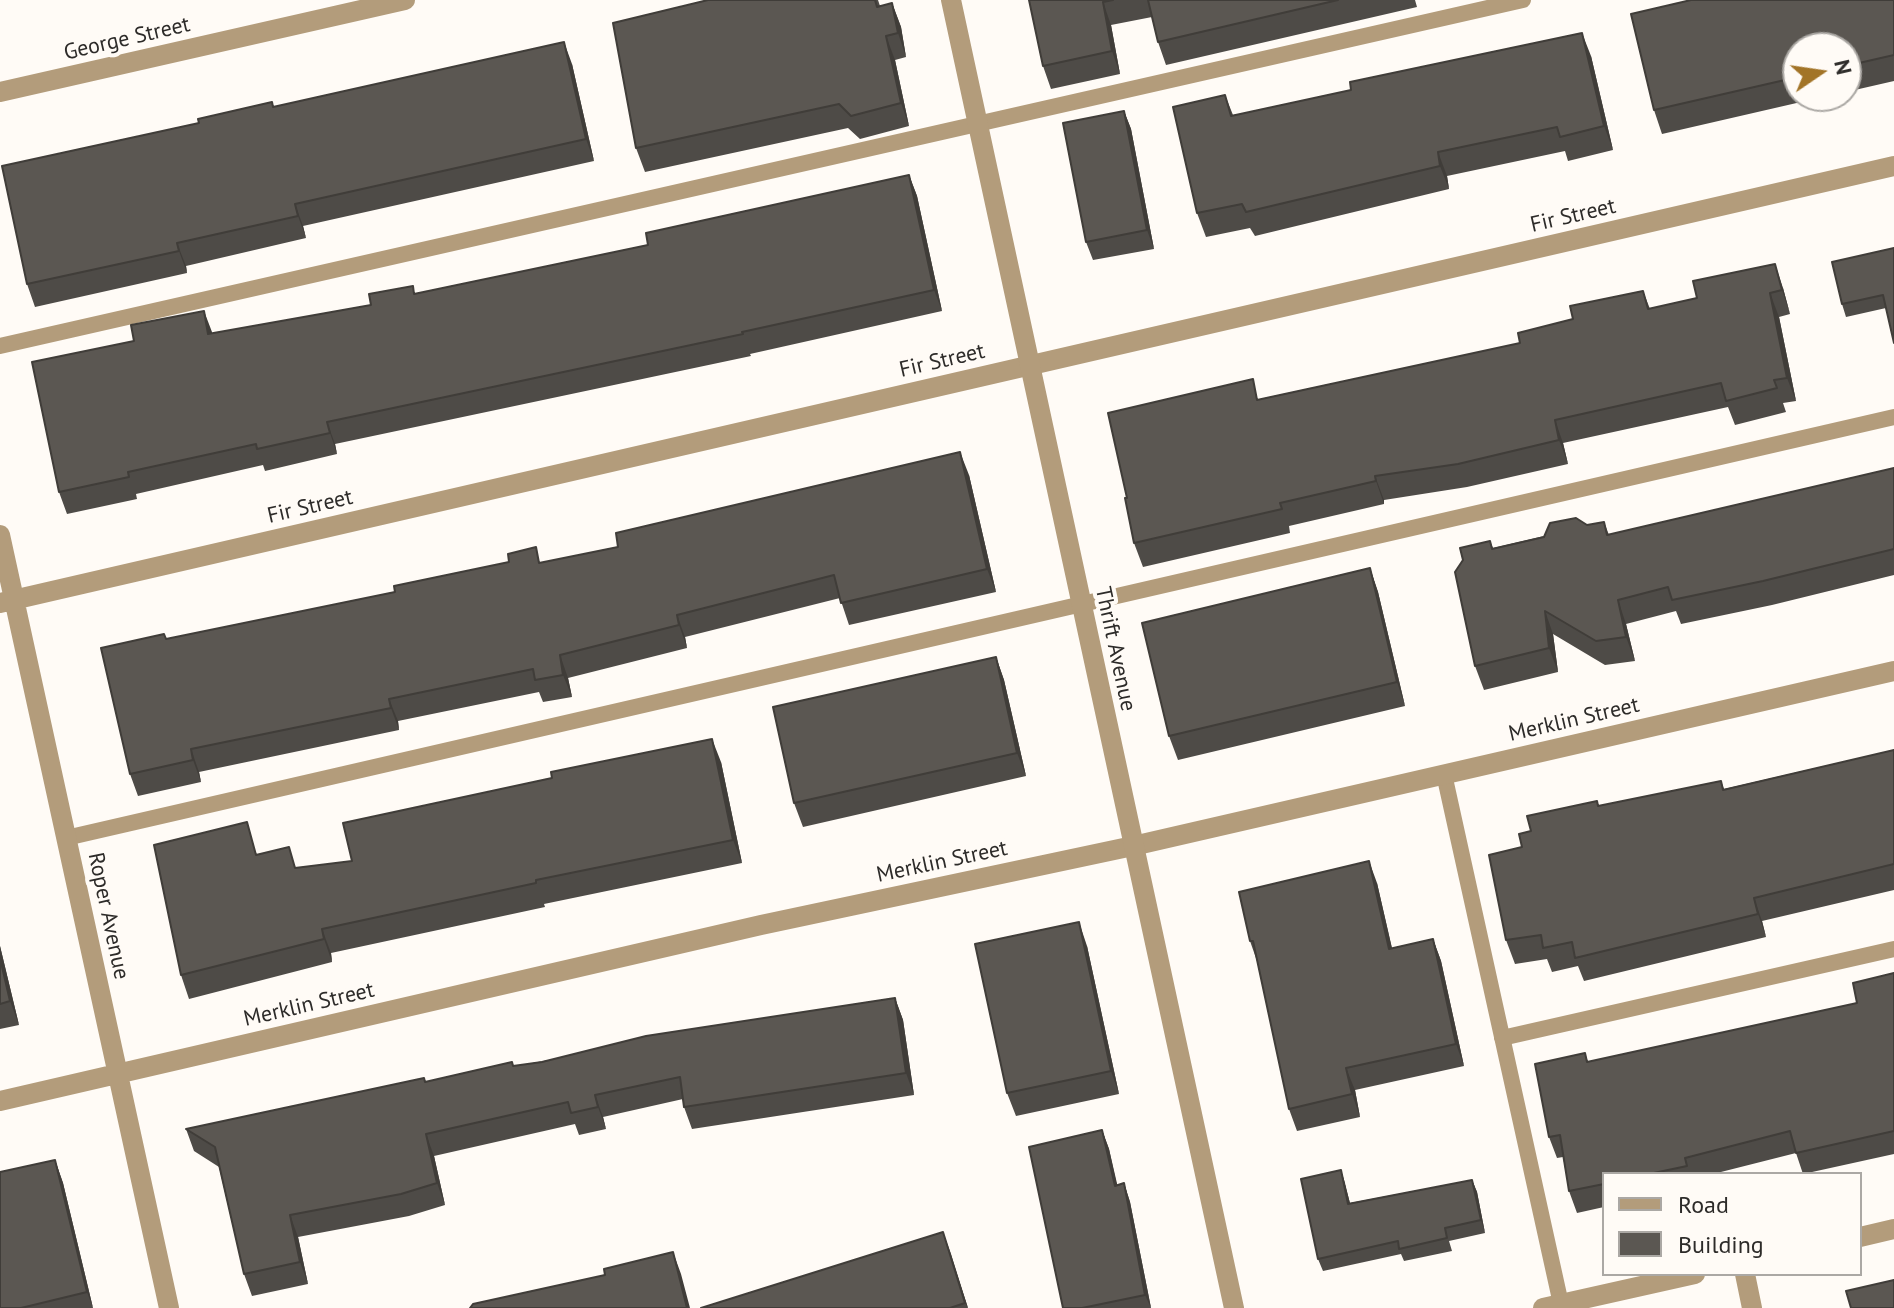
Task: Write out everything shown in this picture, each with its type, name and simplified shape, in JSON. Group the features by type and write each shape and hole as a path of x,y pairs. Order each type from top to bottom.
{"street":[{"name":"George Street","path":"0,92 405,0"},
{"name":"Thrift Avenue","path":"951,0 1234,1308"},
{"name":"Fir Street","path":"7,601 1894,166"},
{"name":"Roper Avenue","path":"0,535 7,601 66,838 169,1308"},
{"name":"Merklin Street","path":"0,1101 761,925 1133,846 1894,671"},
{"path":"1862,1237 1894,1229"},
{"path":"1552,1306 1686,1276"},
{"path":"1745,1276 1752,1308"}],"lane":[{"path":"0,346 1523,0"},
{"path":"66,838 1894,417"},
{"path":"1444,774 1502,1038 1552,1306"},
{"path":"1502,1038 1894,949"}],"building":[{"path":"708,0 875,0 877,7 892,3 898,33 886,36 901,103 851,116 839,104 636,148 613,23"},
{"path":"1029,0 1113,0 1103,2 1112,51 1043,66"},
{"path":"1148,0 1338,0 1158,42"},
{"path":"1691,0 1894,0 1894,55 1862,62 1862,32 1782,32 1782,81 1654,110 1631,14"},
{"path":"1582,33 1604,126 1560,137 1557,127 1438,152 1440,166 1246,212 1242,204 1197,213 1173,107 1225,95 1231,116 1351,90 1350,82"},
{"path":"564,42 586,139 295,204 298,216 177,243 179,251 27,284 2,166 199,123 198,119 272,102 273,107"},
{"path":"1124,111 1147,230 1086,242 1063,123"},
{"path":"909,175 934,290 743,334 327,422 330,433 257,449 256,444 128,472 129,477 59,492 32,362 134,341 131,325 204,311 208,334 371,305 369,294 413,286 414,294 648,245 646,233"},
{"path":"1894,248 1894,343 1883,295 1842,304 1832,262"},
{"path":"1775,264 1782,290 1770,293 1787,378 1774,380 1777,388 1726,401 1721,383 1555,420 1559,440 1458,464 1375,476 1376,481 1280,503 1282,509 1134,543 1108,413 1253,379 1257,400 1520,343 1518,333 1573,319 1570,306 1643,291 1648,309 1697,298 1693,281"},
{"path":"960,452 987,569 841,603 834,575 677,615 679,625 560,655 563,675 535,680 533,669 389,699 391,708 191,749 193,760 130,774 101,648 164,634 166,639 395,592 394,586 509,562 508,554 536,547 539,563 618,547 616,533"},
{"path":"1894,468 1894,549 1672,600 1668,587 1618,600 1626,637 1596,641 1545,611 1549,648 1475,666 1455,572 1463,560 1460,548 1490,541 1492,549 1544,537 1550,523 1576,518 1587,525 1604,522 1607,535"},
{"path":"1370,568 1397,682 1169,736 1142,623"},
{"path":"996,657 1017,753 794,803 773,707"},
{"path":"712,739 733,840 536,880 536,883 322,929 324,939 181,975 154,845 247,822 256,855 289,847 295,868 352,861 343,823 552,778 551,772"},
{"path":"1894,750 1894,864 1754,898 1758,914 1575,958 1572,942 1543,948 1541,935 1506,940 1489,855 1522,847 1519,834 1531,831 1527,816 1597,801 1598,806 1721,781 1723,790"},
{"path":"1369,861 1389,949 1433,939 1456,1044 1346,1068 1352,1094 1289,1109 1253,941 1250,941 1239,892"},
{"path":"1079,922 1111,1071 1007,1093 975,944"},
{"path":"0,958 10,1001 0,1004"},
{"path":"1894,973 1894,1131 1796,1153 1790,1131 1685,1158 1687,1166 1658,1172 1602,1172 1602,1184 1569,1191 1560,1135 1549,1137 1535,1064 1585,1053 1587,1062 1857,1003 1853,983"},
{"path":"895,998 906,1073 684,1107 680,1077 595,1095 598,1107 571,1113 568,1102 426,1134 437,1183 401,1194 290,1215 300,1262 244,1274 215,1147 186,1129 424,1078 425,1082 512,1062 513,1066 542,1062 646,1036"},
{"path":"1102,1130 1115,1186 1124,1183 1145,1295 1082,1308 1063,1308 1029,1147"},
{"path":"55,1160 87,1292 21,1308 0,1308 0,1172"},
{"path":"1341,1170 1348,1204 1472,1180 1481,1220 1445,1228 1447,1238 1399,1249 1398,1241 1318,1259 1301,1179"},
{"path":"943,1232 965,1303 950,1308 701,1308"},
{"path":"673,1252 687,1308 470,1308 473,1304 605,1275 604,1269"},
{"path":"1894,1280 1894,1308 1851,1308 1846,1291"}]}
